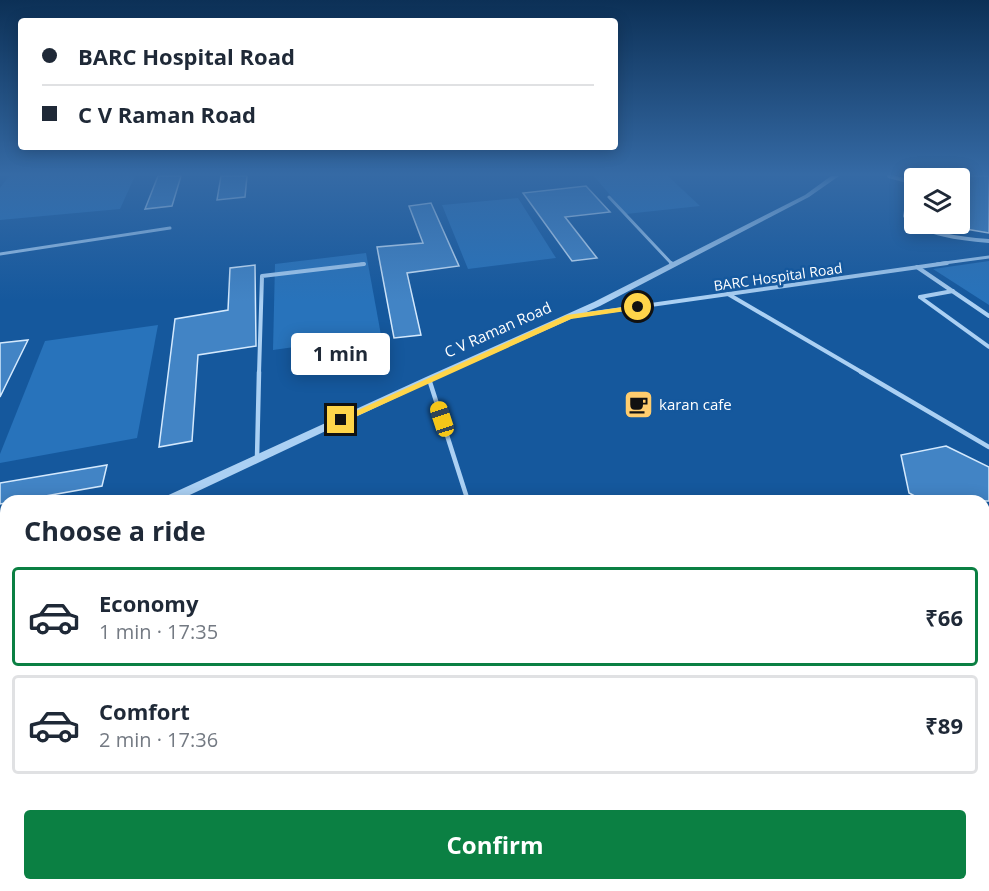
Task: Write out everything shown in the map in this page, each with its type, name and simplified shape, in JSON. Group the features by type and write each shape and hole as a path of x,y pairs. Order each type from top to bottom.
{"street":[{"name":"C V Raman Road","path":"179,495 429,379 570,317 765,218"},
{"path":"955,234 989,241"}],"lane":[{"path":"628,218 673,265"},
{"path":"0,254 170,228"},
{"name":"BARC Hospital Road","path":"570,317 989,257"},
{"path":"257,458 262,276 364,264"},
{"path":"917,267 989,316"},
{"path":"953,291 920,297 989,347"},
{"path":"728,294 989,447"},
{"path":"429,379 466,495"}],"shaded area":[{"path":"0,218 26,218 0,220"},
{"path":"447,218 530,218 556,258 468,269"},
{"path":"366,253 381,335 273,350 275,264"},
{"path":"989,261 989,305 933,269"},
{"path":"158,325 137,438 0,463 0,454 45,341"}],"building":[{"path":"413,218 437,218 459,266 407,273 421,335 394,338 377,247 423,243"},
{"path":"541,218 565,218 597,258 572,261"},
{"path":"970,218 989,218 989,233 970,230"},
{"path":"255,265 256,346 198,355 192,441 159,447 175,319 228,310 230,268"},
{"path":"28,340 0,397 0,343"},
{"path":"946,446 989,467 989,495 913,495 909,493 901,455"},
{"path":"107,465 102,486 51,495 0,495 0,483"}],"place":[{"name":"karan cafe","path":"638,405"}],"route":[{"path":"341,420 570,317 638,307"}]}
